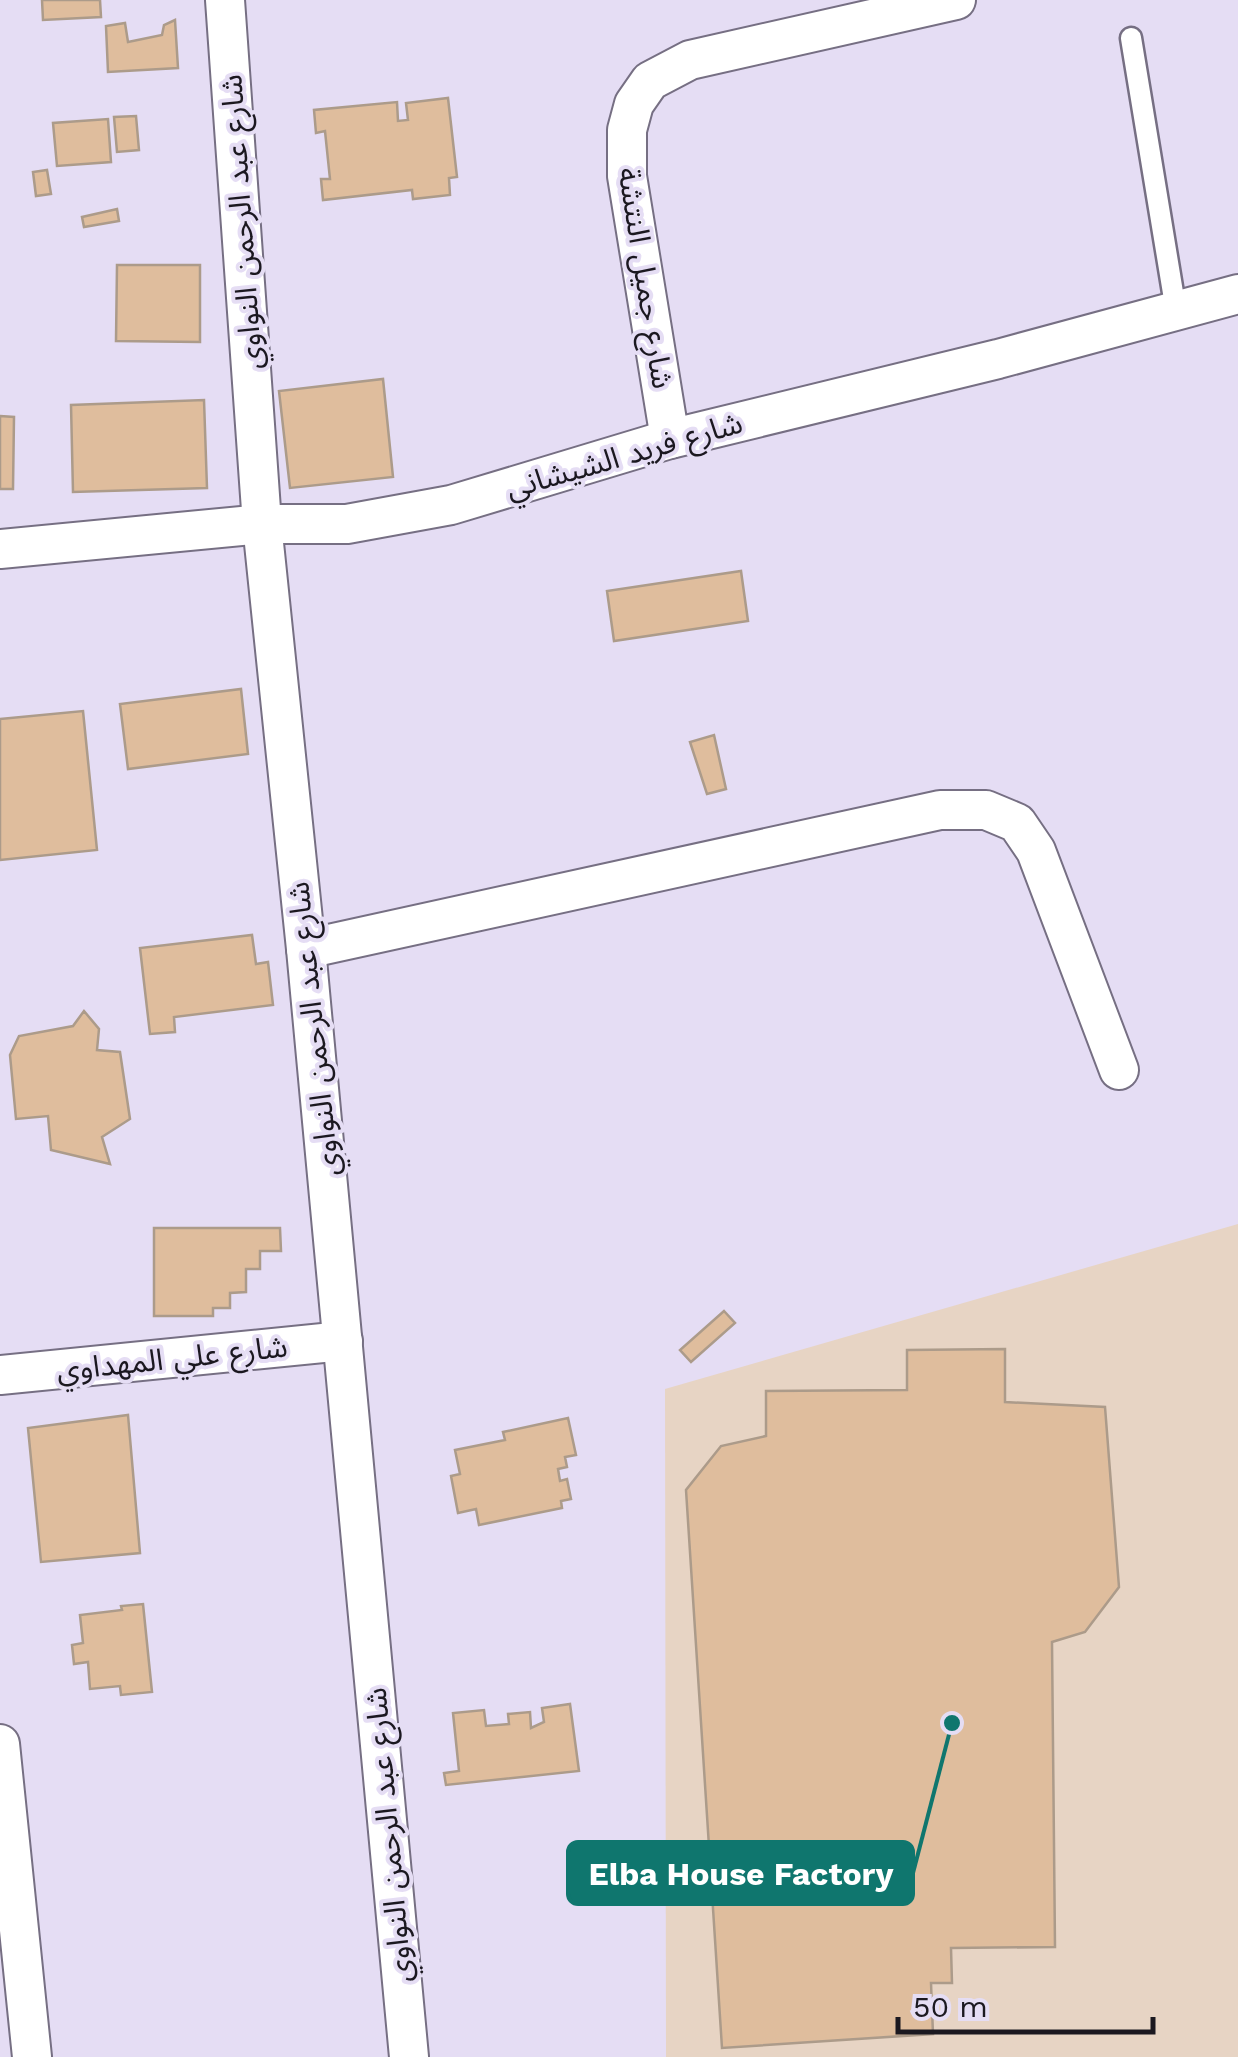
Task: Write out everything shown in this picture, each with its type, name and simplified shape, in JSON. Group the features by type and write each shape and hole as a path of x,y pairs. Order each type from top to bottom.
{"street":[{"name":"شارع عبد الرحمن النواوي","path":"225,0 262,524 306,950 409,2057"},
{"name":"شارع جميل النتشة","path":"670,439 627,176 626,130 634,104 650,82 690,60 956,0"},
{"name":"شارع فريد الشيشاني","path":"0,549 262,524 347,524 450,505 670,439 998,359 1238,294"},
{"path":"306,950 940,810 986,810 1018,823 1036,851 1118,1070"},
{"name":"شارع علي المهداوي","path":"0,1375 343,1341"},
{"path":"0,1744 3,1814 32,2057"}],"lane":[{"path":"1131,38 1176,311"}],"shaded area":[{"path":"1238,1224 1238,2057 666,2057 665,1389"}],"building":[{"path":"42,0 100,0 101,17 43,20"},
{"path":"175,20 178,68 108,72 106,26 125,23 128,42 162,35 164,25"},
{"path":"448,98 457,177 449,178 450,195 413,199 412,190 323,200 321,179 330,179 325,131 316,133 314,110 397,102 398,121 408,120 406,103"},
{"path":"136,116 139,150 117,152 114,117"},
{"path":"108,119 111,162 57,166 53,123"},
{"path":"47,170 51,194 36,196 33,172"},
{"path":"117,209 119,221 84,227 82,217"},
{"path":"117,265 200,265 200,342 116,341"},
{"path":"383,379 393,477 290,488 279,391"},
{"path":"204,400 207,488 73,492 71,405"},
{"path":"0,416 14,417 13,489 0,489"},
{"path":"741,571 748,621 614,641 607,591"},
{"path":"241,689 248,754 128,769 120,704"},
{"path":"83,711 97,850 0,860 0,719"},
{"path":"714,735 726,789 707,794 690,742"},
{"path":"252,935 256,964 268,962 273,1005 174,1017 175,1032 150,1034 140,948"},
{"path":"84,1011 99,1029 97,1050 120,1052 130,1119 102,1137 110,1164 51,1150 48,1116 16,1119 10,1055 19,1036 73,1026"},
{"path":"154,1228 280,1228 281,1251 260,1251 260,1269 246,1269 246,1292 230,1293 230,1308 213,1308 213,1316 154,1316"},
{"path":"724,1311 735,1323 691,1362 680,1350"},
{"path":"1005,1349 1005,1402 1105,1407 1119,1587 1085,1632 1052,1642 1055,1947 951,1948 952,1983 931,1983 933,2034 722,2048 686,1490 721,1446 766,1436 766,1391 907,1390 907,1350"},
{"path":"128,1415 140,1553 41,1562 28,1428"},
{"path":"568,1418 576,1455 565,1457 567,1467 558,1469 560,1481 567,1479 571,1499 561,1501 562,1508 479,1525 476,1509 458,1513 451,1476 460,1474 455,1450 505,1440 503,1432"},
{"path":"143,1604 152,1692 121,1695 120,1686 90,1689 88,1662 74,1664 72,1645 83,1643 80,1615"},
{"path":"570,1704 579,1771 446,1785 444,1773 459,1771 453,1713 484,1710 486,1726 509,1724 508,1714 530,1712 531,1728 544,1722 542,1708"}],"place":[{"name":"Elba House Factory","path":"952,1723"}]}
